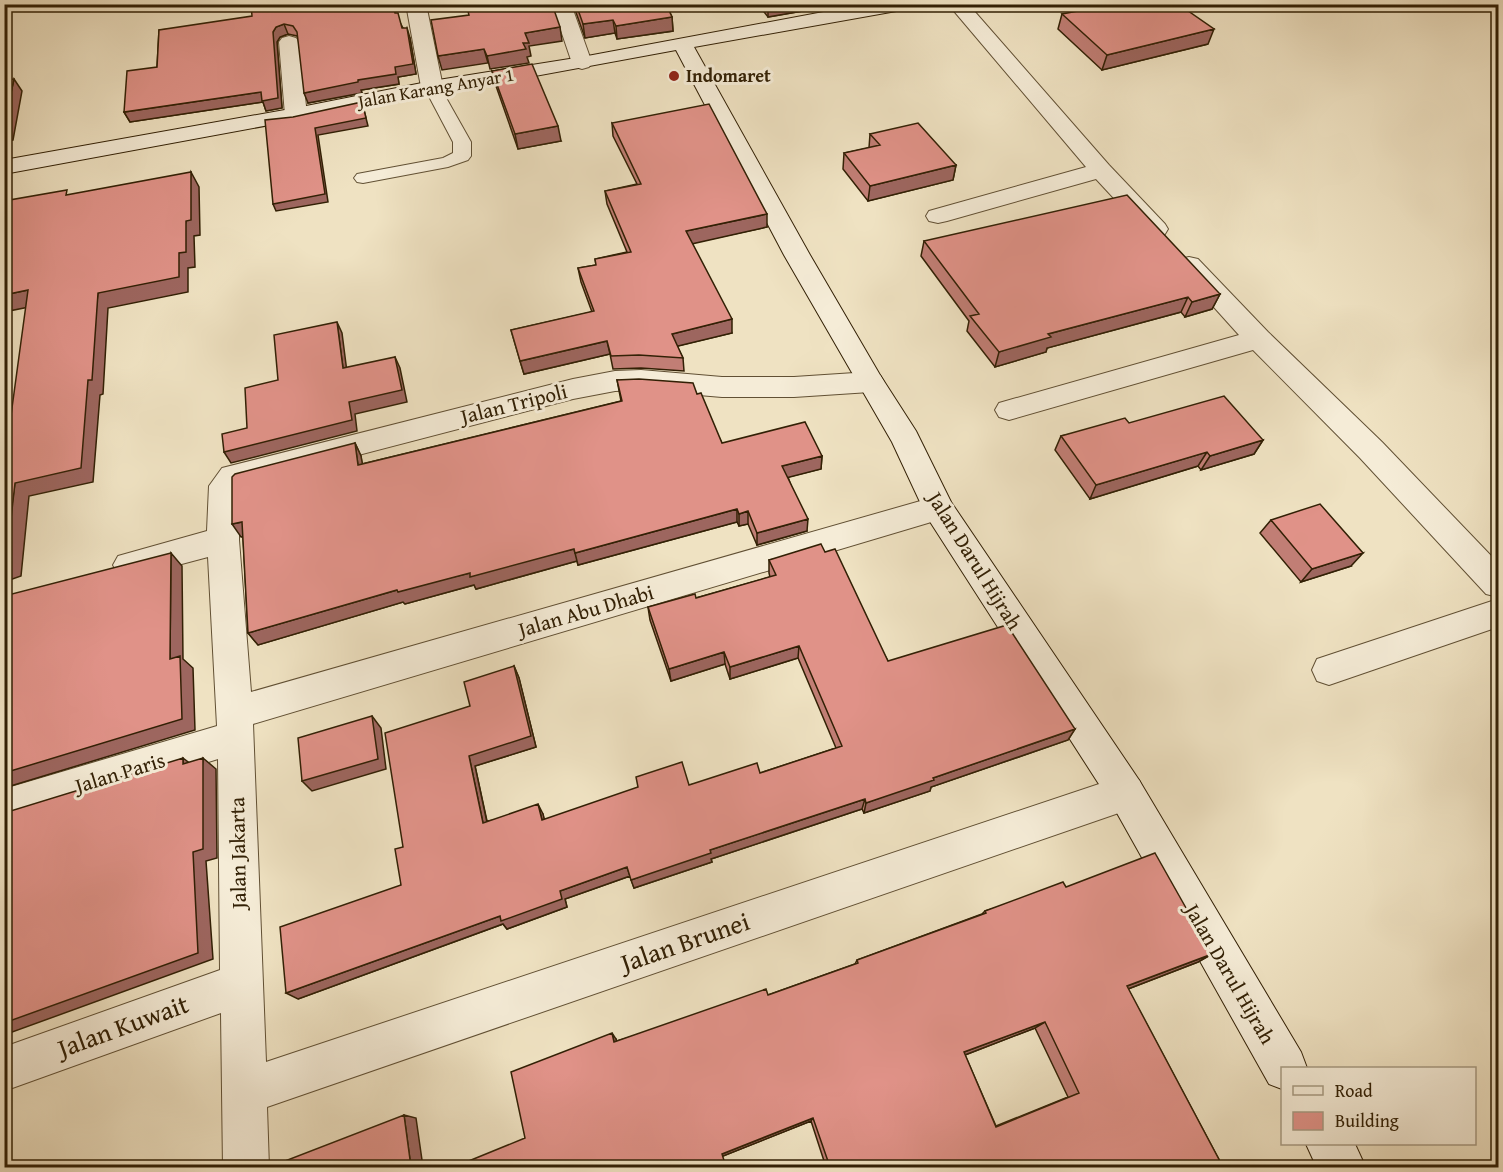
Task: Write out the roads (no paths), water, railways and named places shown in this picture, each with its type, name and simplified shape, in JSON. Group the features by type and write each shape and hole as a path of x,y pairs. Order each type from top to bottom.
{"street":[{"path":"416,4 432,87"},
{"path":"561,4 582,63"},
{"name":"Jalan Karang Anyar 1","path":"4,167 296,115 432,87 582,63 902,4"},
{"path":"957,4 1101,170 1258,339 1371,450 1498,584"},
{"path":"289,42 296,115"},
{"name":"Jalan Darul Hijrah","path":"682,43 797,255 870,382 906,439 938,508 1126,793 1284,1067"},
{"path":"938,216 1101,170"},
{"path":"1009,410 1258,339"},
{"name":"Jalan Tripoli","path":"223,540 224,486 233,476 573,389 615,381 722,387 794,387 870,382"},
{"name":"Jalan Abu Dhabi","path":"235,725 938,508"},
{"path":"96,573 223,540"},
{"name":"Jalan Jakarta","path":"223,540 235,725 246,1167"},
{"path":"1329,670 1498,613"},
{"name":"Jalan Paris","path":"4,808 235,725"},
{"name":"Jalan Brunei","path":"244,1092 1126,793"},
{"name":"Jalan Kuwait","path":"4,1069 241,984"},
{"path":"1330,1145 1342,1167"}],"lane":[{"path":"363,178 448,162 462,156 462,142 432,87"}],"place":[{"name":"Indomaret","path":"674,76"}]}
